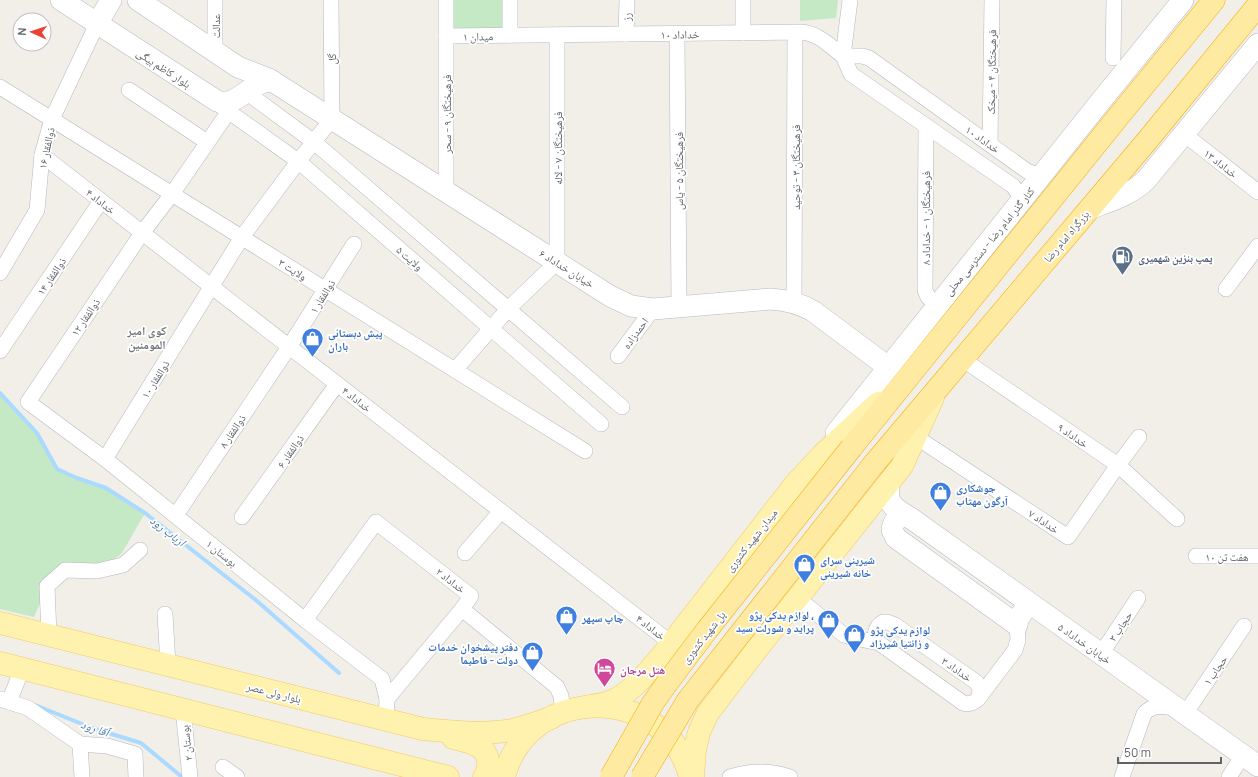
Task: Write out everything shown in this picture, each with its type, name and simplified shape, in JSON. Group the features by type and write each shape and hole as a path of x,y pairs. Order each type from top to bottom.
{"highway":[{"path":"917,366 1214,0"},
{"name":"بزرگراه امام رضا","path":"642,777 688,700 873,465 1089,209 1258,5"},
{"name":"پل شهید کشوری","path":"611,777 653,703 667,683 707,630 917,366"}],"main road":[{"name":"بلوار کاظم بیگی","path":"61,0 221,106"},
{"path":"98,24 111,0"},
{"path":"138,0 235,65 270,80"},
{"name":"کنار گذر امام رضا - دسترسی محلی","path":"796,483 1112,87 1184,0"},
{"path":"1089,209 1122,197 1140,186 1258,44"},
{"path":"235,65 246,92"},
{"path":"221,106 220,102 230,102 263,81 270,80"},
{"name":"خیابان خداداد ۶","path":"270,80 620,301 638,308 653,309 771,299 786,300 804,306 813,311 888,367"},
{"path":"985,282 1024,217 1089,134 1096,123 1112,87"},
{"name":"میدان شهید کشوری","path":"504,777 512,756 522,741 536,728 557,715 606,703 616,699 636,683 671,644 796,483 823,454 917,366"},
{"path":"693,777 695,750 699,732 708,713 902,466 939,386"},
{"name":"خیابان خداداد ۵","path":"889,482 888,498 890,503 1250,761"},
{"path":"912,519 904,516 900,517 894,522 892,530 896,538 1016,625 1018,619 1029,603"},
{"name":"بلوار ولی عصر","path":"0,623 168,665 387,710 423,729 480,732 507,731 525,727 557,715"},
{"path":"0,663 448,777"},
{"path":"650,669 646,688 648,697 652,705 665,717 682,721 691,720 700,717 715,704"},
{"name":"میدان شهید کشوری","path":"585,707 604,706 617,708 648,720 663,732 676,747 686,764 690,777"},
{"path":"423,729 477,744 486,753 489,763 484,777"}],"street":[{"name":"عدالت","path":"215,0 215,51"},
{"name":"گل","path":"331,0 332,119"},
{"path":"446,0 446,36"},
{"path":"510,0 510,35"},
{"name":"رز","path":"626,34 627,0"},
{"path":"743,0 743,33"},
{"path":"843,56 850,0"},
{"name":"فرهیختگان ۴ - میخک","path":"990,144 992,0"},
{"path":"1113,58 1114,0"},
{"name":"ذوالفقار ۱۶","path":"0,273 37,210 42,155 52,119 98,24"},
{"name":"خداداد ۱۰","path":"510,35 795,32 813,34 843,56 851,74 1013,186 1018,193 1020,203"},
{"name":"فرهیختگان ۳ - توحید","path":"794,302 795,32"},
{"name":"فرهیختگان ۵ - یاس","path":"677,34 679,307"},
{"name":"میدان ۱","path":"446,36 510,35"},
{"name":"فرهیختگان ۷ - لاله","path":"556,262 557,35"},
{"name":"فرهیختگان ۹ - سحر","path":"446,36 446,192"},
{"name":"خداداد ۱۰","path":"843,56 862,56 869,58 1031,173 1043,173"},
{"name":"ولایت ۳","path":"0,87 585,451"},
{"path":"129,90 207,142"},
{"path":"246,92 314,142 622,407"},
{"name":"ذوالفقار ۱۲","path":"28,402 142,232 172,194 207,142 221,106"},
{"name":"ولایت ۵","path":"221,106 298,161 601,424"},
{"name":"ذوالفقار ۱۰","path":"105,459 242,237 298,161 332,119"},
{"name":"فرهیختگان ۱ - خداداد ۸","path":"926,126 925,290 930,300 937,306"},
{"name":"خداداد ۱۳","path":"1184,134 1258,192"},
{"name":"خداداد ۴","path":"42,155 671,644"},
{"name":"ذوالفقار ۱۴","path":"0,351 101,201"},
{"name":"ذوالفقار ۱","path":"290,347 354,244"},
{"path":"1226,289 1258,246"},
{"path":"455,370 490,328 556,262"},
{"name":"احمدزاده","path":"618,356 653,309"},
{"name":"ذوالفقار ۸","path":"176,515 290,347"},
{"name":"خداداد ۹","path":"962,359 1118,465 1177,519"},
{"name":"ذوالفقار ۶","path":"242,518 337,384"},
{"name":"بوستان ۱","path":"28,402 105,459 305,620 382,679 387,710"},
{"name":"خداداد ۷","path":"916,437 1068,537 1139,437"},
{"path":"465,553 501,512"},
{"name":"خداداد ۲","path":"305,620 376,522 471,596 462,609 557,687 561,696 557,715"},
{"path":"49,635 47,586 65,570 97,571 123,565 140,550"},
{"name":"هفت تن ۱۰","path":"1196,556 1258,556"},
{"path":"797,598 844,635 850,638 879,643 963,703 971,704 978,699 1015,650 1018,640 1016,625"},
{"name":"حجاب ۳","path":"1101,654 1138,598"},
{"path":"387,710 462,609"},
{"path":"165,614 168,665"},
{"name":"خداداد ۳","path":"879,643 875,636 877,628 883,622 895,624 976,682 980,688 980,696 978,699"},
{"name":"حجاب ۱","path":"1181,711 1244,626"},
{"path":"22,669 8,698 28,708 80,744 107,746 135,754 136,777"},
{"path":"1122,777 1144,714 1158,706 1181,711"},
{"name":"بوستان ۲","path":"182,709 190,777"},
{"path":"80,744 82,777"},
{"path":"1229,777 1250,761"},
{"path":"223,767 237,777"},
{"path":"730,777 760,772 780,774 790,777"}],"green space":[{"path":"453,0 502,0 502,28 453,29"},
{"path":"800,0 838,0 836,18 800,21"},
{"path":"0,393 37,433 57,469 108,489 145,513 122,553 101,570 65,570 48,585 34,617 0,609"}],"waterway":[{"name":"ارباب رود","path":"0,393 37,433 57,469 106,488 145,513 257,601 339,673"},
{"name":"آقا رود","path":"35,705 92,728 141,743 182,777"}],"place":[{"name":"پمپ بنزین شهمیری","path":"1122,276"},
{"name":"پیش دبستانی باران","path":"312,358"},
{"name":"جوشکاری آرگون مهتاب","path":"940,512"},
{"name":"شیرینی سرای خانه شیرینی","path":"804,584"},
{"name":"چاپ سپهر","path":"567,636"},
{"name":"لوازم یدکی پژو ، پراید و شورلت سید","path":"829,640"},
{"name":"لوازم یدکی پژو و زانتیا شیرزاد","path":"855,654"},
{"name":"دفتر پیشخوان خدمات دولت - فاطیما","path":"533,672"},
{"name":"هتل مرجان","path":"605,688"}],"district":[{"name":"کوی امیر المومنین","path":"147,337"}]}
